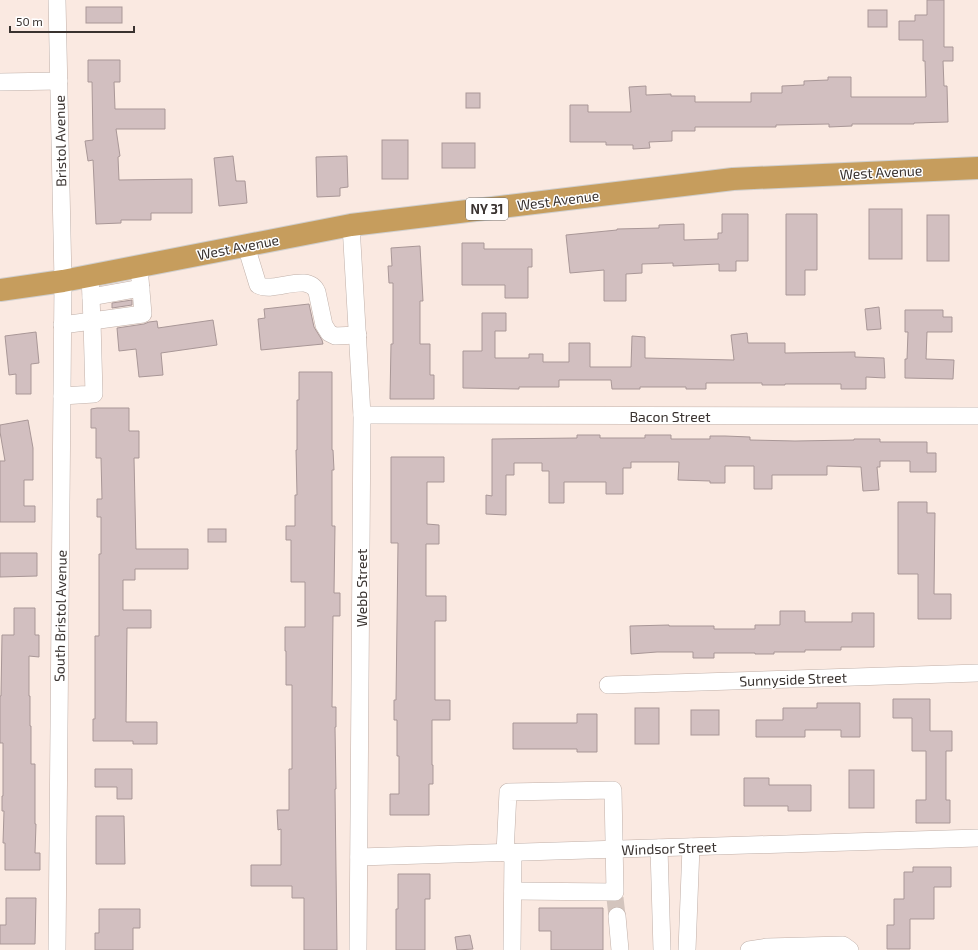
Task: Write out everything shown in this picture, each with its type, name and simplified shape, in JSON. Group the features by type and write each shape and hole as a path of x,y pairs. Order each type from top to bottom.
{"highway":[{"name":"West Avenue","path":"0,290 63,281 90,286 139,266 351,225 734,179 978,168"}],"street":[{"name":"Bristol Avenue","path":"57,0 63,281"},
{"path":"0,82 59,81"},
{"name":"Webb Street","path":"351,225 362,415 358,950"},
{"path":"246,246 258,285 262,287 269,287 303,283 310,284 317,292 324,325 329,334 335,336 358,335"},
{"path":"62,325 143,314 139,266"},
{"name":"South Bristol Avenue","path":"57,950 63,281"},
{"path":"62,396 94,394 90,286 141,288"},
{"name":"Bacon Street","path":"362,415 978,416"},
{"name":"Sunnyside Street","path":"608,685 978,673"},
{"path":"512,950 513,891 509,852 508,792 613,790 615,895 513,891"},
{"name":"Windsor Street","path":"359,857 978,838"},
{"path":"687,950 692,847"},
{"path":"659,848 662,950"},
{"path":"616,916 620,950"},
{"path":"749,950 767,947 843,945 850,950"}],"building":[{"path":"927,0 944,0 944,47 953,47 953,61 943,61 944,86 947,86 948,122 914,124 852,124 852,126 829,127 829,124 776,125 776,127 695,127 695,131 672,131 672,141 649,142 650,148 633,149 633,145 606,145 606,142 570,142 570,105 588,105 588,112 631,112 629,87 646,86 646,95 671,94 671,96 695,96 695,102 751,102 751,93 782,93 782,86 804,85 804,81 828,80 828,77 851,77 851,97 926,97 923,40 899,40 899,21 915,21 915,15 927,15"},
{"path":"86,7 122,7 122,23 86,23"},
{"path":"868,10 887,10 887,27 868,27"},
{"path":"88,60 120,60 120,82 114,82 115,109 165,109 165,129 116,129 120,156 118,157 119,180 192,179 192,213 151,213 151,220 121,220 121,223 96,224 93,160 88,161 85,141 93,140 92,82 88,82"},
{"path":"466,93 480,93 480,108 466,108"},
{"path":"382,140 408,140 408,179 382,179"},
{"path":"442,143 475,143 475,168 442,168"},
{"path":"233,156 236,181 245,181 247,203 219,206 214,158"},
{"path":"347,156 348,187 340,188 340,196 317,197 316,157"},
{"path":"869,209 902,209 902,259 869,259"},
{"path":"722,214 748,214 748,261 736,261 736,271 719,271 719,264 673,266 673,263 642,264 642,273 626,274 626,301 604,301 604,270 570,273 566,235 617,229 659,228 659,225 684,224 684,240 718,239 718,233 722,233"},
{"path":"786,214 817,214 817,270 805,270 805,295 786,295"},
{"path":"927,215 949,215 949,261 927,261"},
{"path":"462,243 484,243 484,249 532,249 532,267 528,267 528,298 505,298 505,285 462,285"},
{"path":"420,246 423,301 420,301 420,344 430,344 430,375 434,375 434,399 390,399 391,344 393,344 393,283 389,283 388,266 392,266 391,248"},
{"path":"132,300 132,305 112,308 112,303"},
{"path":"309,304 314,327 323,344 261,350 258,319 265,318 264,309"},
{"path":"879,307 881,329 867,330 865,309"},
{"path":"905,310 943,310 943,317 952,317 952,332 927,332 926,359 954,360 953,379 905,378 905,359 907,359 908,332 905,332"},
{"path":"482,313 506,313 506,331 495,331 495,358 529,358 529,354 543,354 543,362 569,362 569,343 590,343 590,367 631,367 632,336 645,337 645,358 734,360 731,335 747,333 748,343 785,343 785,353 855,352 855,357 884,358 885,378 866,377 866,389 841,389 841,384 762,385 762,383 706,383 706,389 686,389 686,387 640,387 640,389 612,389 611,380 559,380 559,387 519,387 519,389 463,388 463,351 482,351"},
{"path":"213,320 217,345 161,353 163,375 139,377 136,349 119,351 117,328 157,321 158,328"},
{"path":"36,332 39,363 31,364 31,394 16,394 16,374 9,375 5,336"},
{"path":"299,372 332,372 332,450 334,470 332,470 332,526 335,526 334,593 340,593 340,616 333,616 332,707 336,707 335,789 337,950 304,950 304,898 292,898 292,886 251,886 251,865 281,865 281,829 278,830 277,810 289,810 289,769 292,769 292,685 286,685 285,627 305,627 305,582 291,582 291,540 286,540 286,526 295,526 295,495 297,495 297,400 299,400"},
{"path":"129,408 129,431 139,431 139,458 134,458 136,549 188,549 188,569 135,569 135,580 123,580 123,610 151,610 151,628 127,628 126,722 157,722 157,744 133,744 133,741 93,741 93,719 95,719 95,636 99,636 99,554 101,554 101,517 97,517 97,499 102,499 101,458 96,458 96,428 91,428 91,409"},
{"path":"28,420 33,448 33,480 24,480 24,506 35,506 35,522 0,522 0,461 5,461 0,425"},
{"path":"577,435 600,435 600,438 645,438 645,435 671,435 671,439 710,439 710,436 725,436 750,437 750,440 795,441 880,439 880,442 927,442 927,453 936,453 936,472 910,472 910,461 880,461 880,467 877,467 879,490 863,491 861,467 827,466 827,475 772,475 772,489 754,489 754,466 725,466 725,483 710,483 710,481 678,480 679,462 631,462 631,468 623,468 623,494 606,494 606,482 564,482 564,503 549,503 549,471 542,471 542,463 514,463 514,475 506,475 506,515 486,514 486,495 492,496 492,439 577,438"},
{"path":"391,457 444,457 444,482 427,482 427,524 439,525 439,544 426,544 426,596 446,596 446,621 435,621 435,700 450,700 450,720 432,720 433,784 429,784 429,815 390,815 390,794 399,794 397,720 394,720 394,700 396,700 398,543 391,543"},
{"path":"898,502 927,502 927,513 935,513 934,594 951,594 951,619 918,619 918,574 898,574"},
{"path":"208,529 226,529 226,542 208,542"},
{"path":"0,553 37,553 37,576 0,577"},
{"path":"14,608 35,608 35,635 39,635 39,657 29,656 29,696 31,764 35,764 35,853 40,853 40,870 5,870 5,843 3,843 4,811 2,811 3,743 0,743 2,635 14,635"},
{"path":"780,611 805,611 805,622 852,622 852,613 874,613 874,647 841,647 841,650 805,650 805,652 774,652 774,654 714,653 714,658 693,658 693,652 631,654 630,626 714,626 714,629 755,629 755,625 780,625"},
{"path":"893,699 930,699 930,731 952,731 952,751 946,751 946,800 950,800 950,823 916,823 916,800 926,800 926,751 912,751 912,718 893,718"},
{"path":"817,703 860,703 860,737 841,737 841,730 805,730 805,737 756,737 756,720 783,720 783,708 817,708"},
{"path":"635,708 659,708 659,744 635,744"},
{"path":"691,710 719,710 719,735 691,735"},
{"path":"577,714 597,714 597,752 577,752 577,749 513,749 513,723 577,723"},
{"path":"95,769 132,769 132,799 117,799 117,787 95,787"},
{"path":"849,770 874,770 874,808 849,808"},
{"path":"744,778 769,778 769,785 811,785 811,811 788,811 788,806 744,806"},
{"path":"96,816 124,816 125,864 96,864"},
{"path":"913,867 951,867 951,887 934,887 934,919 910,919 910,949 887,949 887,925 894,925 894,899 904,899 904,872 913,872"},
{"path":"398,874 430,874 430,899 425,899 425,950 396,950"},
{"path":"6,898 36,898 35,944 0,944 0,925 6,925"},
{"path":"539,908 603,908 603,950 551,950 551,931 539,931"},
{"path":"99,909 140,909 140,928 133,928 133,950 95,950 95,933 99,933"},
{"path":"470,935 473,949 457,950 455,937"}],"tunnel":[{"path":"615,898 617,916"}]}
